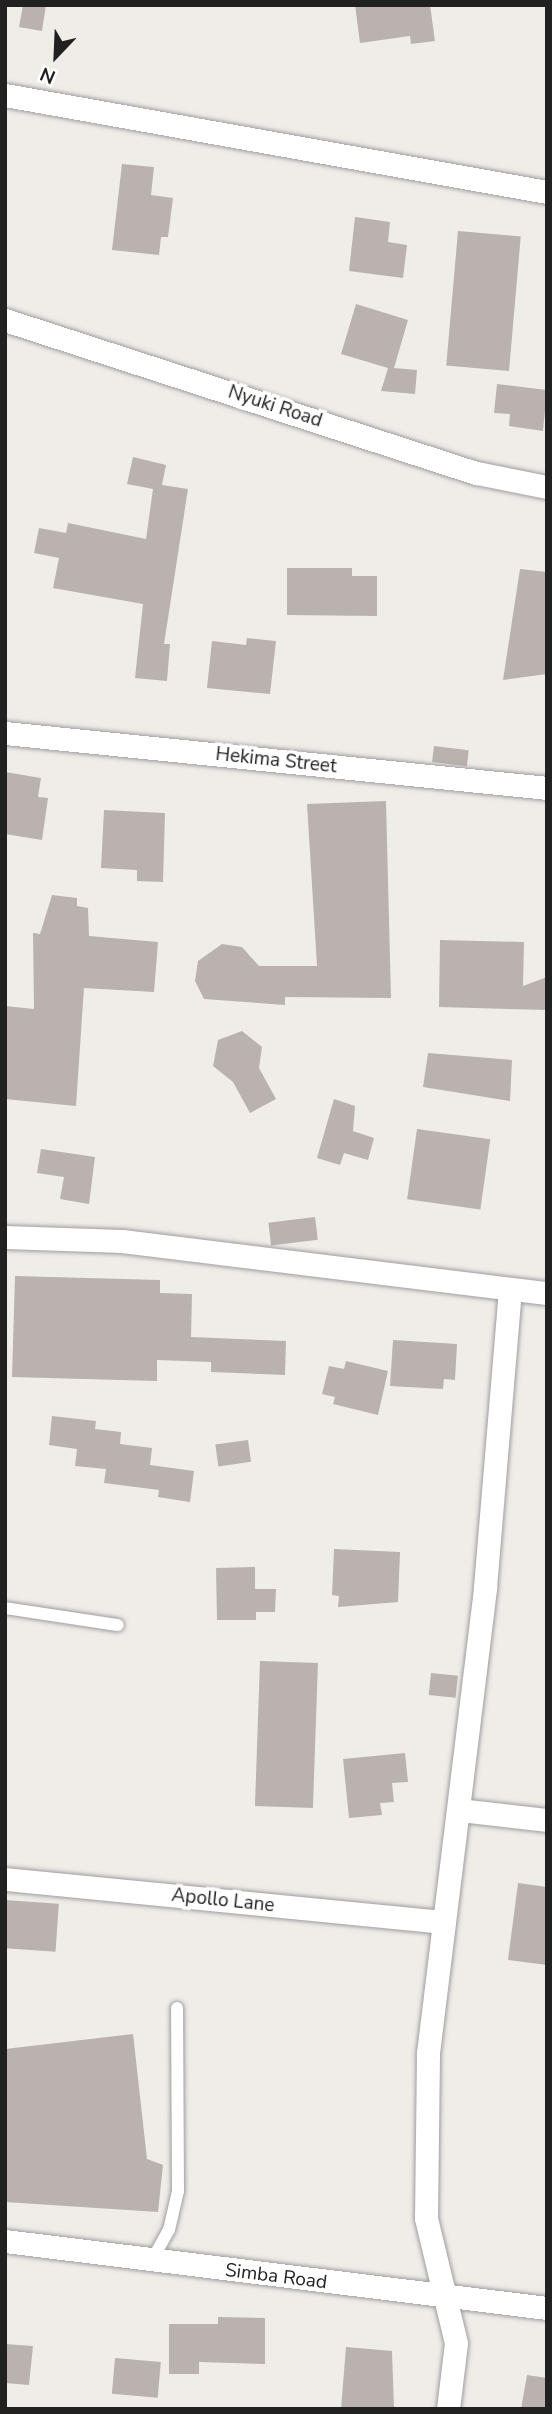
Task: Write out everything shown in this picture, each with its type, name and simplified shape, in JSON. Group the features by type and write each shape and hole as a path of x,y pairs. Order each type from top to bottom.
{"street":[{"path":"5,95 547,192"},
{"name":"Nyuki Road","path":"5,320 477,473 547,487"},
{"name":"Hekima Street","path":"5,733 547,788"},
{"path":"5,1237 122,1241 547,1293"},
{"path":"448,2409 456,2343 426,2218 428,2053 441,1922 459,1810 510,1289"},
{"path":"459,1810 547,1820"},
{"name":"Apollo Lane","path":"5,1880 441,1922"},
{"name":"Simba Road","path":"5,2241 150,2262 547,2308"}],"lane":[{"path":"5,1608 118,1625"},
{"path":"150,2262 169,2230 178,2191 177,2008"}],"building":[{"path":"23,5 46,5 42,31 19,27"},
{"path":"355,5 430,5 435,41 411,44 410,36 360,43"},
{"path":"122,164 154,167 151,195 173,198 168,237 161,237 159,255 112,250"},
{"path":"355,217 390,222 388,242 407,245 403,278 349,271"},
{"path":"458,231 521,236 509,371 446,365"},
{"path":"356,304 408,320 394,368 417,370 415,394 381,391 388,368 341,354"},
{"path":"497,384 547,390 543,431 509,426 510,414 494,413"},
{"path":"133,457 166,465 162,485 188,489 164,644 170,644 167,681 135,678 143,604 53,588 59,558 34,553 39,528 66,533 68,523 146,539 153,489 127,484"},
{"path":"287,568 352,568 352,576 377,576 377,616 287,615"},
{"path":"520,569 547,572 547,674 503,680"},
{"path":"247,638 276,641 270,694 207,688 212,641 246,645"},
{"path":"434,746 469,750 467,766 432,762"},
{"path":"5,772 41,778 38,797 48,798 42,840 5,834"},
{"path":"386,801 391,998 285,997 285,1005 204,999 195,981 198,961 222,944 242,947 259,966 317,966 307,804"},
{"path":"104,810 165,813 163,882 137,881 137,870 101,868"},
{"path":"52,895 77,898 77,906 88,908 89,936 158,942 154,992 84,988 76,1106 5,1099 5,1006 34,1009 33,933 40,934"},
{"path":"440,940 524,942 523,986 547,977 547,1010 439,1007"},
{"path":"242,1031 262,1047 259,1068 276,1099 250,1113 233,1082 213,1066 218,1040"},
{"path":"428,1053 512,1060 510,1101 423,1087"},
{"path":"334,1099 355,1106 353,1131 374,1138 368,1160 344,1153 340,1165 317,1158"},
{"path":"417,1129 490,1139 480,1210 407,1199"},
{"path":"41,1149 95,1157 89,1204 60,1199 64,1177 37,1173"},
{"path":"315,1217 318,1240 271,1246 268,1223"},
{"path":"15,1276 160,1280 160,1293 192,1294 191,1337 286,1341 285,1375 211,1372 211,1362 157,1360 157,1381 12,1377"},
{"path":"393,1340 457,1344 455,1380 444,1379 443,1389 390,1386"},
{"path":"346,1361 388,1371 378,1415 333,1404 335,1397 322,1394 329,1366 344,1369"},
{"path":"52,1416 96,1421 95,1429 121,1432 120,1444 152,1448 150,1465 194,1471 190,1502 158,1497 159,1490 104,1483 106,1469 75,1466 77,1449 49,1445"},
{"path":"248,1440 251,1462 218,1466 215,1445"},
{"path":"334,1549 400,1552 398,1602 338,1607 339,1596 332,1595"},
{"path":"255,1567 255,1589 276,1589 275,1612 256,1612 256,1620 217,1620 216,1568"},
{"path":"260,1661 318,1663 313,1808 255,1806"},
{"path":"431,1673 458,1676 456,1698 429,1695"},
{"path":"405,1753 408,1782 392,1783 394,1802 380,1803 382,1815 349,1818 343,1759"},
{"path":"518,1883 547,1887 547,1965 508,1960"},
{"path":"5,1900 59,1904 56,1952 5,1948"},
{"path":"133,2034 147,2159 163,2165 158,2212 5,2202 5,2049"},
{"path":"218,2317 265,2318 265,2364 199,2362 199,2374 169,2374 169,2324 218,2324"},
{"path":"5,2344 33,2346 29,2385 5,2383"},
{"path":"346,2347 392,2351 394,2409 341,2409"},
{"path":"115,2358 161,2362 158,2398 112,2394"},
{"path":"527,2375 547,2378 547,2409 521,2409"}]}
